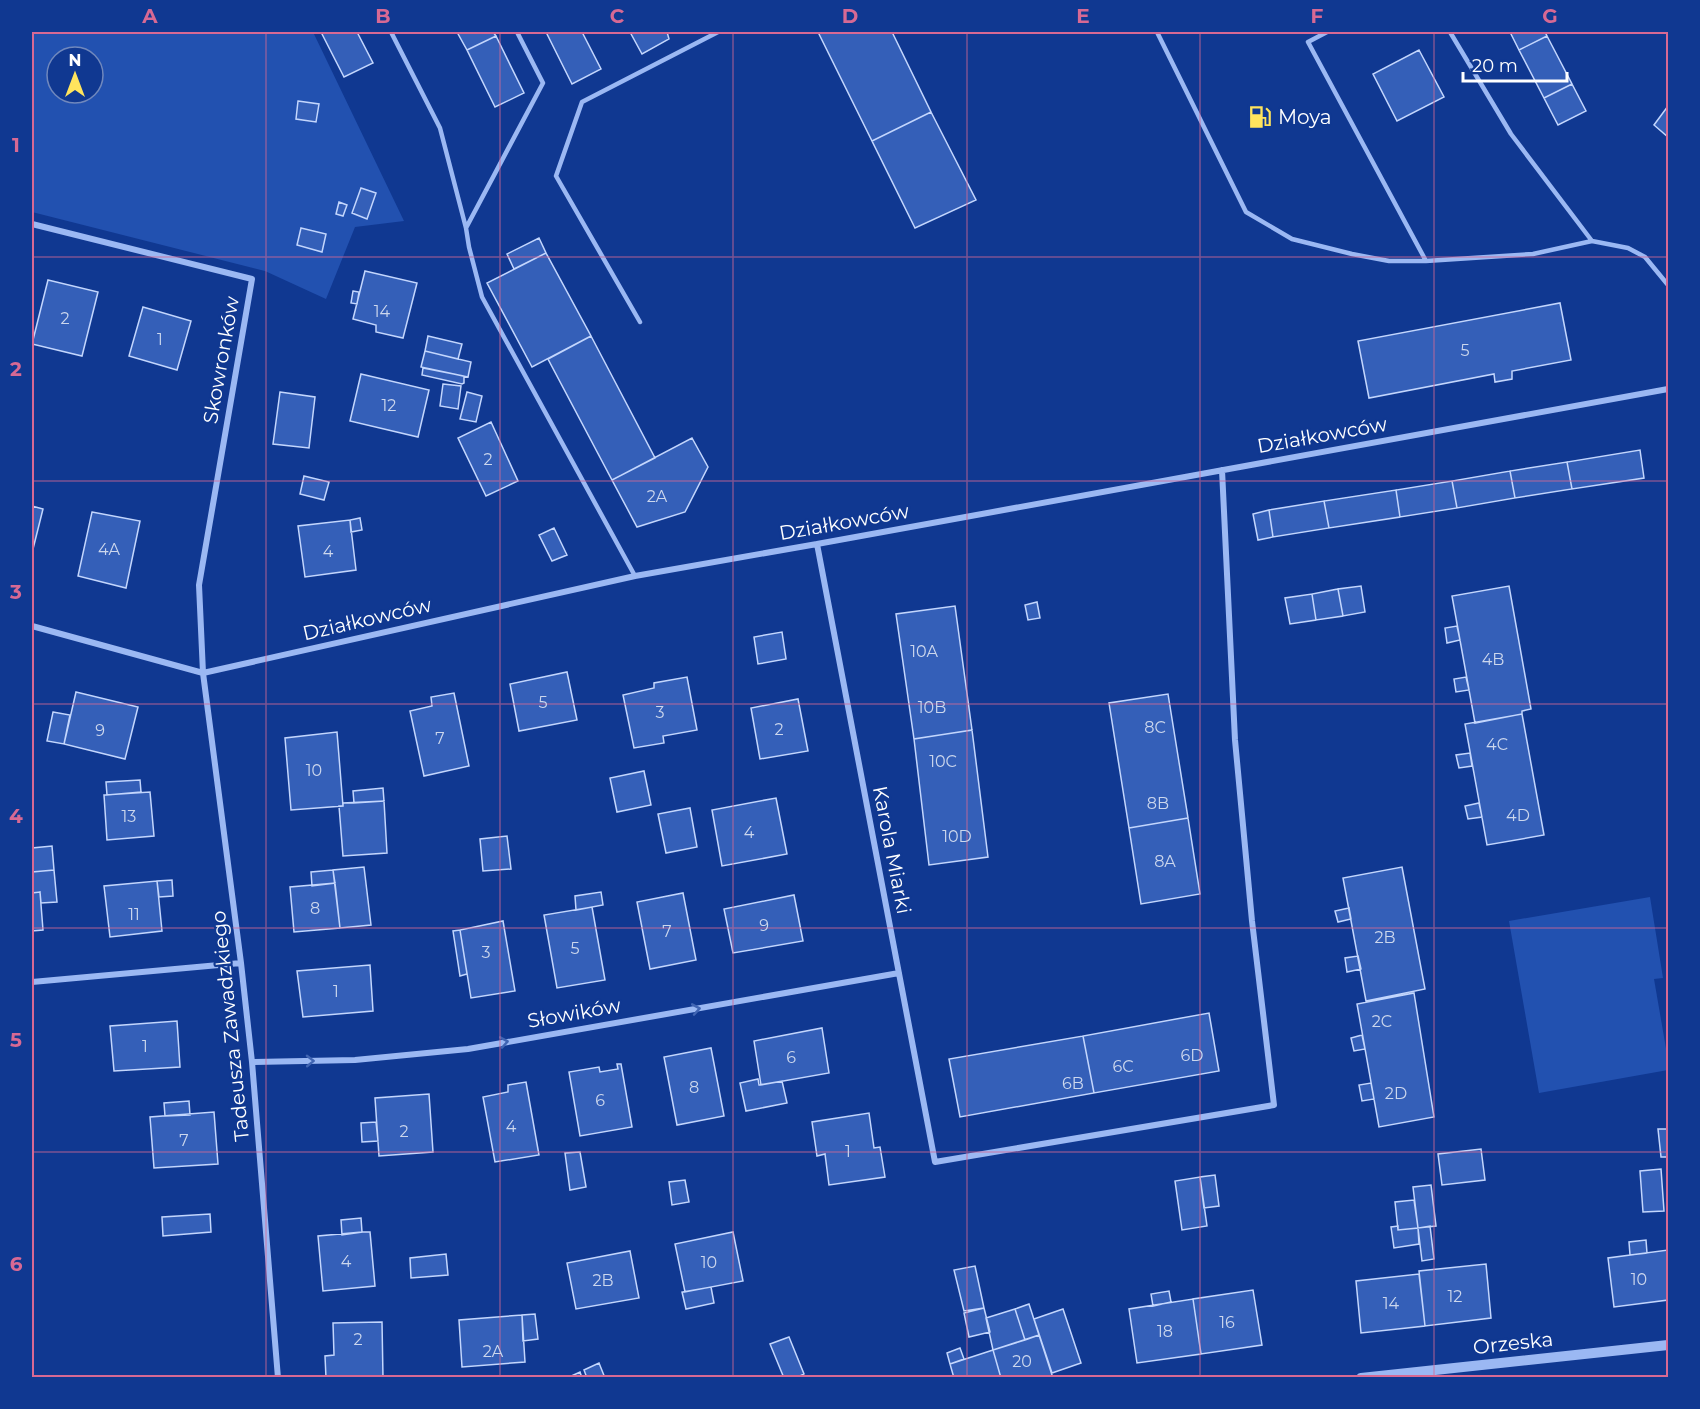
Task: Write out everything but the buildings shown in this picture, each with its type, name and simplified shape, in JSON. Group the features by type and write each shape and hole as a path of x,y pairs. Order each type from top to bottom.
{"street":[{"name":"Skowronków","path":"32,224 252,279 199,585 203,673"},
{"name":"Działkowców","path":"32,626 203,673 635,576 1668,388"},
{"name":"Karola Miarki","path":"816,544 935,1162 1274,1105 1252,921 1234,740 1222,470"},
{"name":"Tadeusza Zawadzkiego","path":"203,673 252,1062 278,1377"},
{"path":"32,982 241,963"},
{"name":"Słowików","path":"252,1062 356,1060 468,1049 899,973"},
{"name":"Orzeska","path":"1361,1377 1668,1345"}],"lane":[{"path":"391,32 440,128 482,297 635,576"},
{"path":"466,228 543,83 517,32"},
{"path":"640,322 556,176 582,102 717,32"},
{"path":"1157,32 1246,212 1292,239 1389,261 1533,254 1592,242 1628,248 1645,257 1668,285"},
{"path":"1327,32 1308,42 1426,261"},
{"path":"1450,32 1511,134 1592,242"}],"shaded area":[{"path":"32,32 313,32 404,221 355,227 326,299 265,271 32,212"},
{"path":"1650,897 1663,978 1654,979 1668,1070 1539,1093 1509,921"}],"place":[{"name":"Moya","path":"1260,117"}]}
